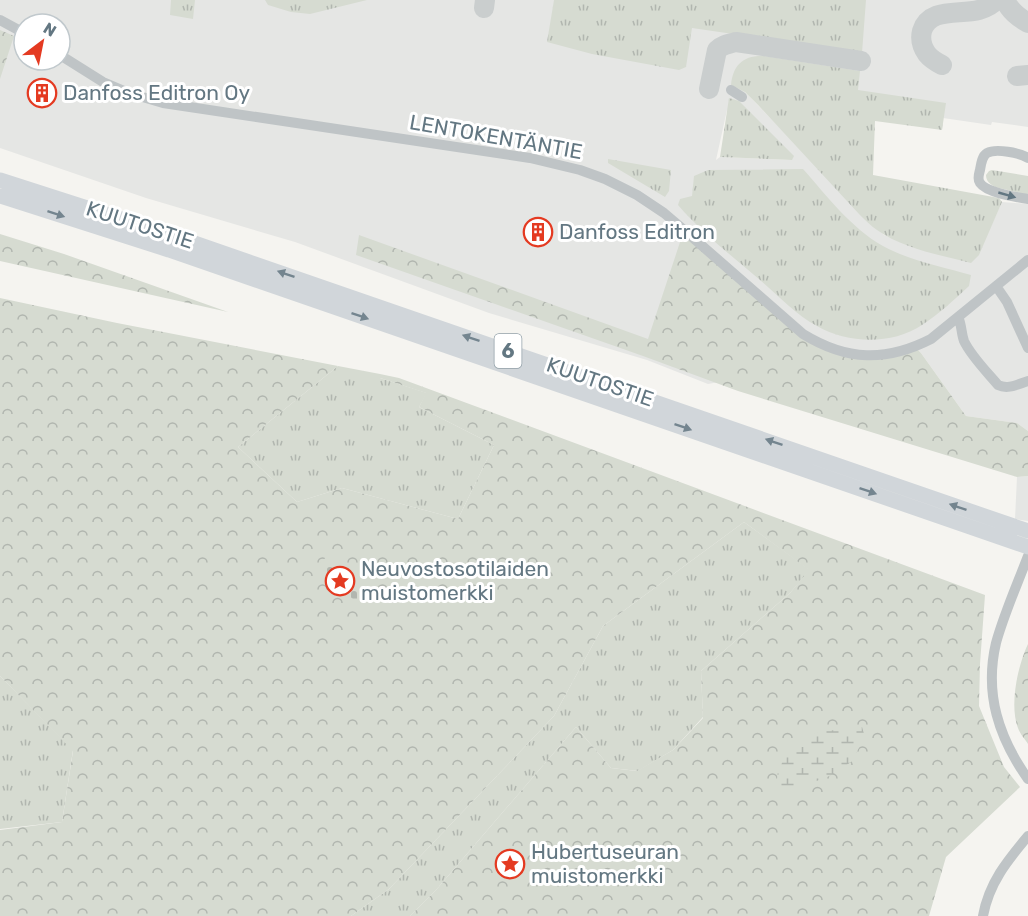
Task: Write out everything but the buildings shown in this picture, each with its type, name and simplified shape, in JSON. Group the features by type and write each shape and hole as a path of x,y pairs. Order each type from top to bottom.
{"highway":[{"name":"KUUTOSTIE","path":"0,180 174,236 1017,532 1028,547"},
{"name":"KUUTOSTIE","path":"0,196 1017,532"}],"street":[{"name":"LENTOKENTÄNTIE","path":"72,63 112,86 164,103 530,158 571,167 605,179 637,195 664,213 803,334 815,341 853,354 886,355 923,343 1028,260"},
{"path":"731,90 741,97"},
{"path":"1028,158 1003,151 988,152 982,162 978,178 986,188 1012,197 1028,199"},
{"path":"996,286 1007,302 1028,348"},
{"path":"958,317 962,324 963,338 967,347 998,385 1008,387 1028,381"},
{"path":"1028,556 996,643 992,665 992,689 1000,728 1014,759 1028,779"},
{"path":"984,916 991,890 1001,869 1028,836"}],"shaded area":[{"path":"0,0 1028,0 1028,127 992,122 991,125 943,118 944,116 745,92 884,235 906,244 928,251 991,226 1002,202 1028,204 1028,431 1017,423 966,416 915,347 708,384 647,360 489,313 295,242 146,198 0,148","holes":["734,109 792,160 720,157 716,160 727,110"]},
{"path":"1028,476 1028,521 1015,519 1017,477"}],"green space":[{"path":"171,0 195,0 193,19 170,15"},
{"path":"265,0 367,0 310,14 291,12 268,5"},
{"path":"554,0 866,0 862,53 692,28 686,67 679,70 592,54 547,42"},
{"path":"0,30 12,35 12,42 0,79"},
{"path":"764,56 860,71 858,90 946,103 942,130 875,121 873,175 999,198 1002,202 979,255 971,263 923,251 888,237 868,223 758,105 745,92 731,85 734,72 740,63 750,57"},
{"path":"729,98 739,101 794,156 792,160 720,157"},
{"path":"608,159 671,170 669,191 665,197 608,163"},
{"path":"803,169 840,211 871,239 903,255 971,275 969,286 952,302 910,332 870,340 842,336 817,326 794,311 707,235 678,205 680,199 692,196 694,176 708,170"},
{"path":"992,170 1028,176 1028,195 991,185 986,175"},
{"path":"684,230 803,334 853,354 915,347 966,416 1017,423 1028,431 1028,476 1017,477 738,391 356,255 359,235 648,339"},
{"path":"0,234 64,254 228,312 0,261"},
{"path":"0,298 338,366 238,447 297,502 342,488 458,519 494,445 419,407 426,393 380,378 380,374 399,378 985,595 979,706 1004,767 1020,787 946,857 929,916 410,916 436,890 576,727 611,768 637,771 673,750 703,718 701,671 790,593 809,570 744,522 603,626 554,716 389,889 351,916 0,916 0,830 62,822 73,751 0,676"},
{"path":"338,366 380,374 380,378 427,393 419,407 494,445 458,519 342,488 297,502 238,447"},
{"path":"744,522 810,570 790,593 701,671 703,717 673,750 638,771 611,768 576,727 436,890 410,916 351,916 389,889 554,716 603,626"},
{"path":"328,555 369,591 359,604 316,568"},
{"path":"1028,644 1028,744 1018,728 1014,708 1018,674"},
{"path":"0,676 73,750 62,822 0,829"},
{"path":"862,727 865,737 851,762 832,775 801,787 788,796 776,791 778,769 802,737 818,732"}],"taxiway":[{"path":"484,8 485,0"},
{"path":"942,65 929,56 923,46 921,37 927,22 935,16 988,7 996,0"},
{"path":"1005,0 1009,7 1028,23"},
{"path":"709,89 717,50 736,42 861,61"},
{"path":"1017,76 1028,75"}],"place":[{"name":"Danfoss Editron Oy","path":"42,93"},
{"name":"Danfoss Editron","path":"538,232"},
{"name":"Neuvostosotilaiden muistomerkki","path":"340,581"},
{"name":"Hubertuseuran muistomerkki","path":"510,864"}]}
